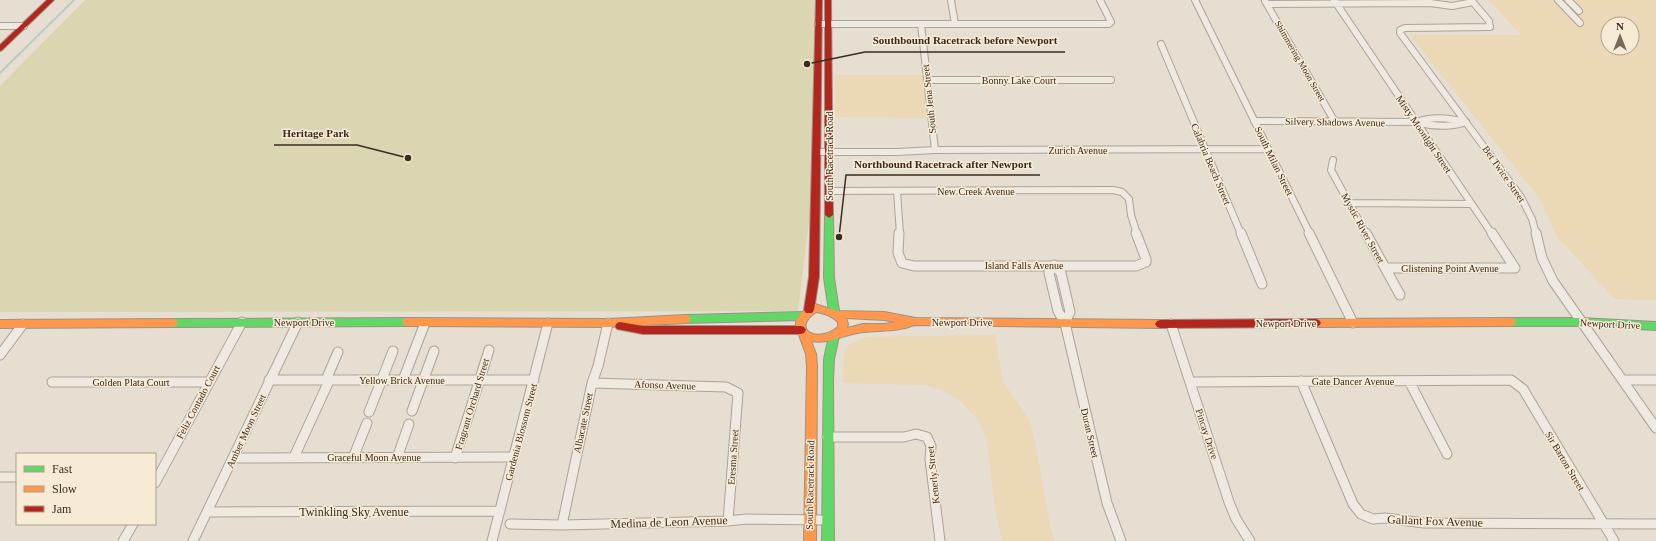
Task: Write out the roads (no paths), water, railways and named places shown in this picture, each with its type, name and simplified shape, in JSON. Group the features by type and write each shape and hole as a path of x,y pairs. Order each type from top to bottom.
{"street":[{"path":"0,49 51,0"},
{"name":"South Racetrack Road","path":"819,0 823,24 830,152 829,278 830,290 836,312"},
{"name":"South Racetrack Road","path":"805,313 814,277 816,152 823,24 828,0"},
{"path":"951,0 955,24"},
{"path":"823,24 1109,24 1112,22 1104,12 1100,0"},
{"name":"South Milan Street","path":"1195,0 1353,323"},
{"path":"1558,0 1580,23"},
{"path":"1568,0 1579,11"},
{"path":"1266,2 1428,2 1467,4 1472,1"},
{"name":"Bet Twice Street","path":"1472,1 1489,21 1490,27 1405,28 1400,30 1400,33 1514,186 1528,208 1536,229 1539,245 1547,269 1562,296 1656,428"},
{"name":"Shimmering Moon Street","path":"1266,2 1335,122"},
{"name":"Misty Moonlght Street","path":"1335,2 1515,268"},
{"name":"South Jena Street","path":"921,24 935,150"},
{"path":"0,26 24,26"},
{"name":"Calabria Beach Street","path":"1161,44 1262,284"},
{"name":"Bonny Lake Court","path":"927,80 1111,80"},
{"name":"Silvery Shadows Avenue","path":"1254,121 1416,122 1426,125 1461,125 1466,122"},
{"name":"Zurich Avenue","path":"816,152 897,152 935,150 1268,149"},
{"name":"Mystic River Street","path":"1332,160 1331,170 1400,295"},
{"name":"New Creek Avenue","path":"829,192 1113,190 1122,192 1129,199 1129,208 1140,243 1147,254 1146,262"},
{"name":"Island Falls Avenue","path":"897,191 900,242 898,253 902,263 914,266 1136,266 1146,262"},
{"path":"1350,204 1471,204"},
{"name":"Duran Street","path":"1054,265 1049,273 1058,312 1065,323 1105,497 1113,523 1121,541"},
{"name":"Glistening Point Avenue","path":"1385,268 1515,268"},
{"path":"821,307 836,312 842,324 836,335 821,340 810,338 803,332 800,324 805,313 821,307"},
{"name":"Newport Drive","path":"836,312 884,316 916,322 1171,324 1581,322 1656,326"},
{"name":"Newport Drive","path":"0,324 242,322 608,323 805,313"},
{"name":"Feliz Contado Court","path":"156,479 242,322"},
{"name":"Amber Moon Street","path":"193,541 298,322"},
{"path":"403,380 425,322"},
{"name":"Newport Drive","path":"836,335 863,328 885,328 916,322"},
{"name":"Gardenia Blossom Street","path":"492,541 548,323"},
{"name":"Newport Drive","path":"608,323 643,330 803,332"},
{"name":"Albacate Street","path":"562,525 592,383 598,366 608,323"},
{"path":"0,355 23,324"},
{"name":"Pincay Drive","path":"1171,324 1229,502 1236,519 1250,541"},
{"name":"South Racetrack Road","path":"803,332 811,354 812,366 810,541"},
{"name":"South Racetrack Road","path":"828,541 829,359 836,335"},
{"name":"Fragrant Orchard Street","path":"455,458 489,350"},
{"path":"369,412 393,351"},
{"path":"412,412 434,351"},
{"path":"294,457 329,380 328,375 338,352"},
{"name":"Gate Dancer Avenue","path":"1190,382 1493,380 1504,378 1516,381"},
{"name":"Yellow Brick Avenue","path":"269,380 534,380"},
{"path":"1623,380 1656,380"},
{"name":"Gallant Fox Avenue","path":"1301,381 1353,504 1361,514 1373,519 1385,518 1424,523 1656,524"},
{"path":"1409,381 1447,454"},
{"name":"Sir Barton Street","path":"1516,381 1524,390 1528,401 1614,541"},
{"name":"Golden Plata Court","path":"52,382 210,382"},
{"name":"Afonso Avenue","path":"592,383 726,387 738,393"},
{"name":"Eresma Street","path":"728,521 738,393"},
{"path":"353,458 367,423"},
{"path":"397,458 409,424"},
{"name":"Kenerly Street","path":"828,437 904,437 916,434 927,437 931,446 930,458 940,541"},
{"name":"Graceful Moon Avenue","path":"234,458 514,457"},
{"path":"0,477 16,477"},
{"name":"Twinkling Sky Avenue","path":"207,512 500,511"},
{"name":"Medina de Leon Avenue","path":"510,524 562,525 728,521 746,519 828,520"},
{"path":"123,541 132,525"}],"waterway":[{"path":"0,73 74,0"}],"place":[{"name":"Southbound Racetrack before Newport","path":"807,64"},
{"name":"Heritage Park","path":"408,158"},
{"name":"Northbound Racetrack after Newport","path":"839,237"}]}
